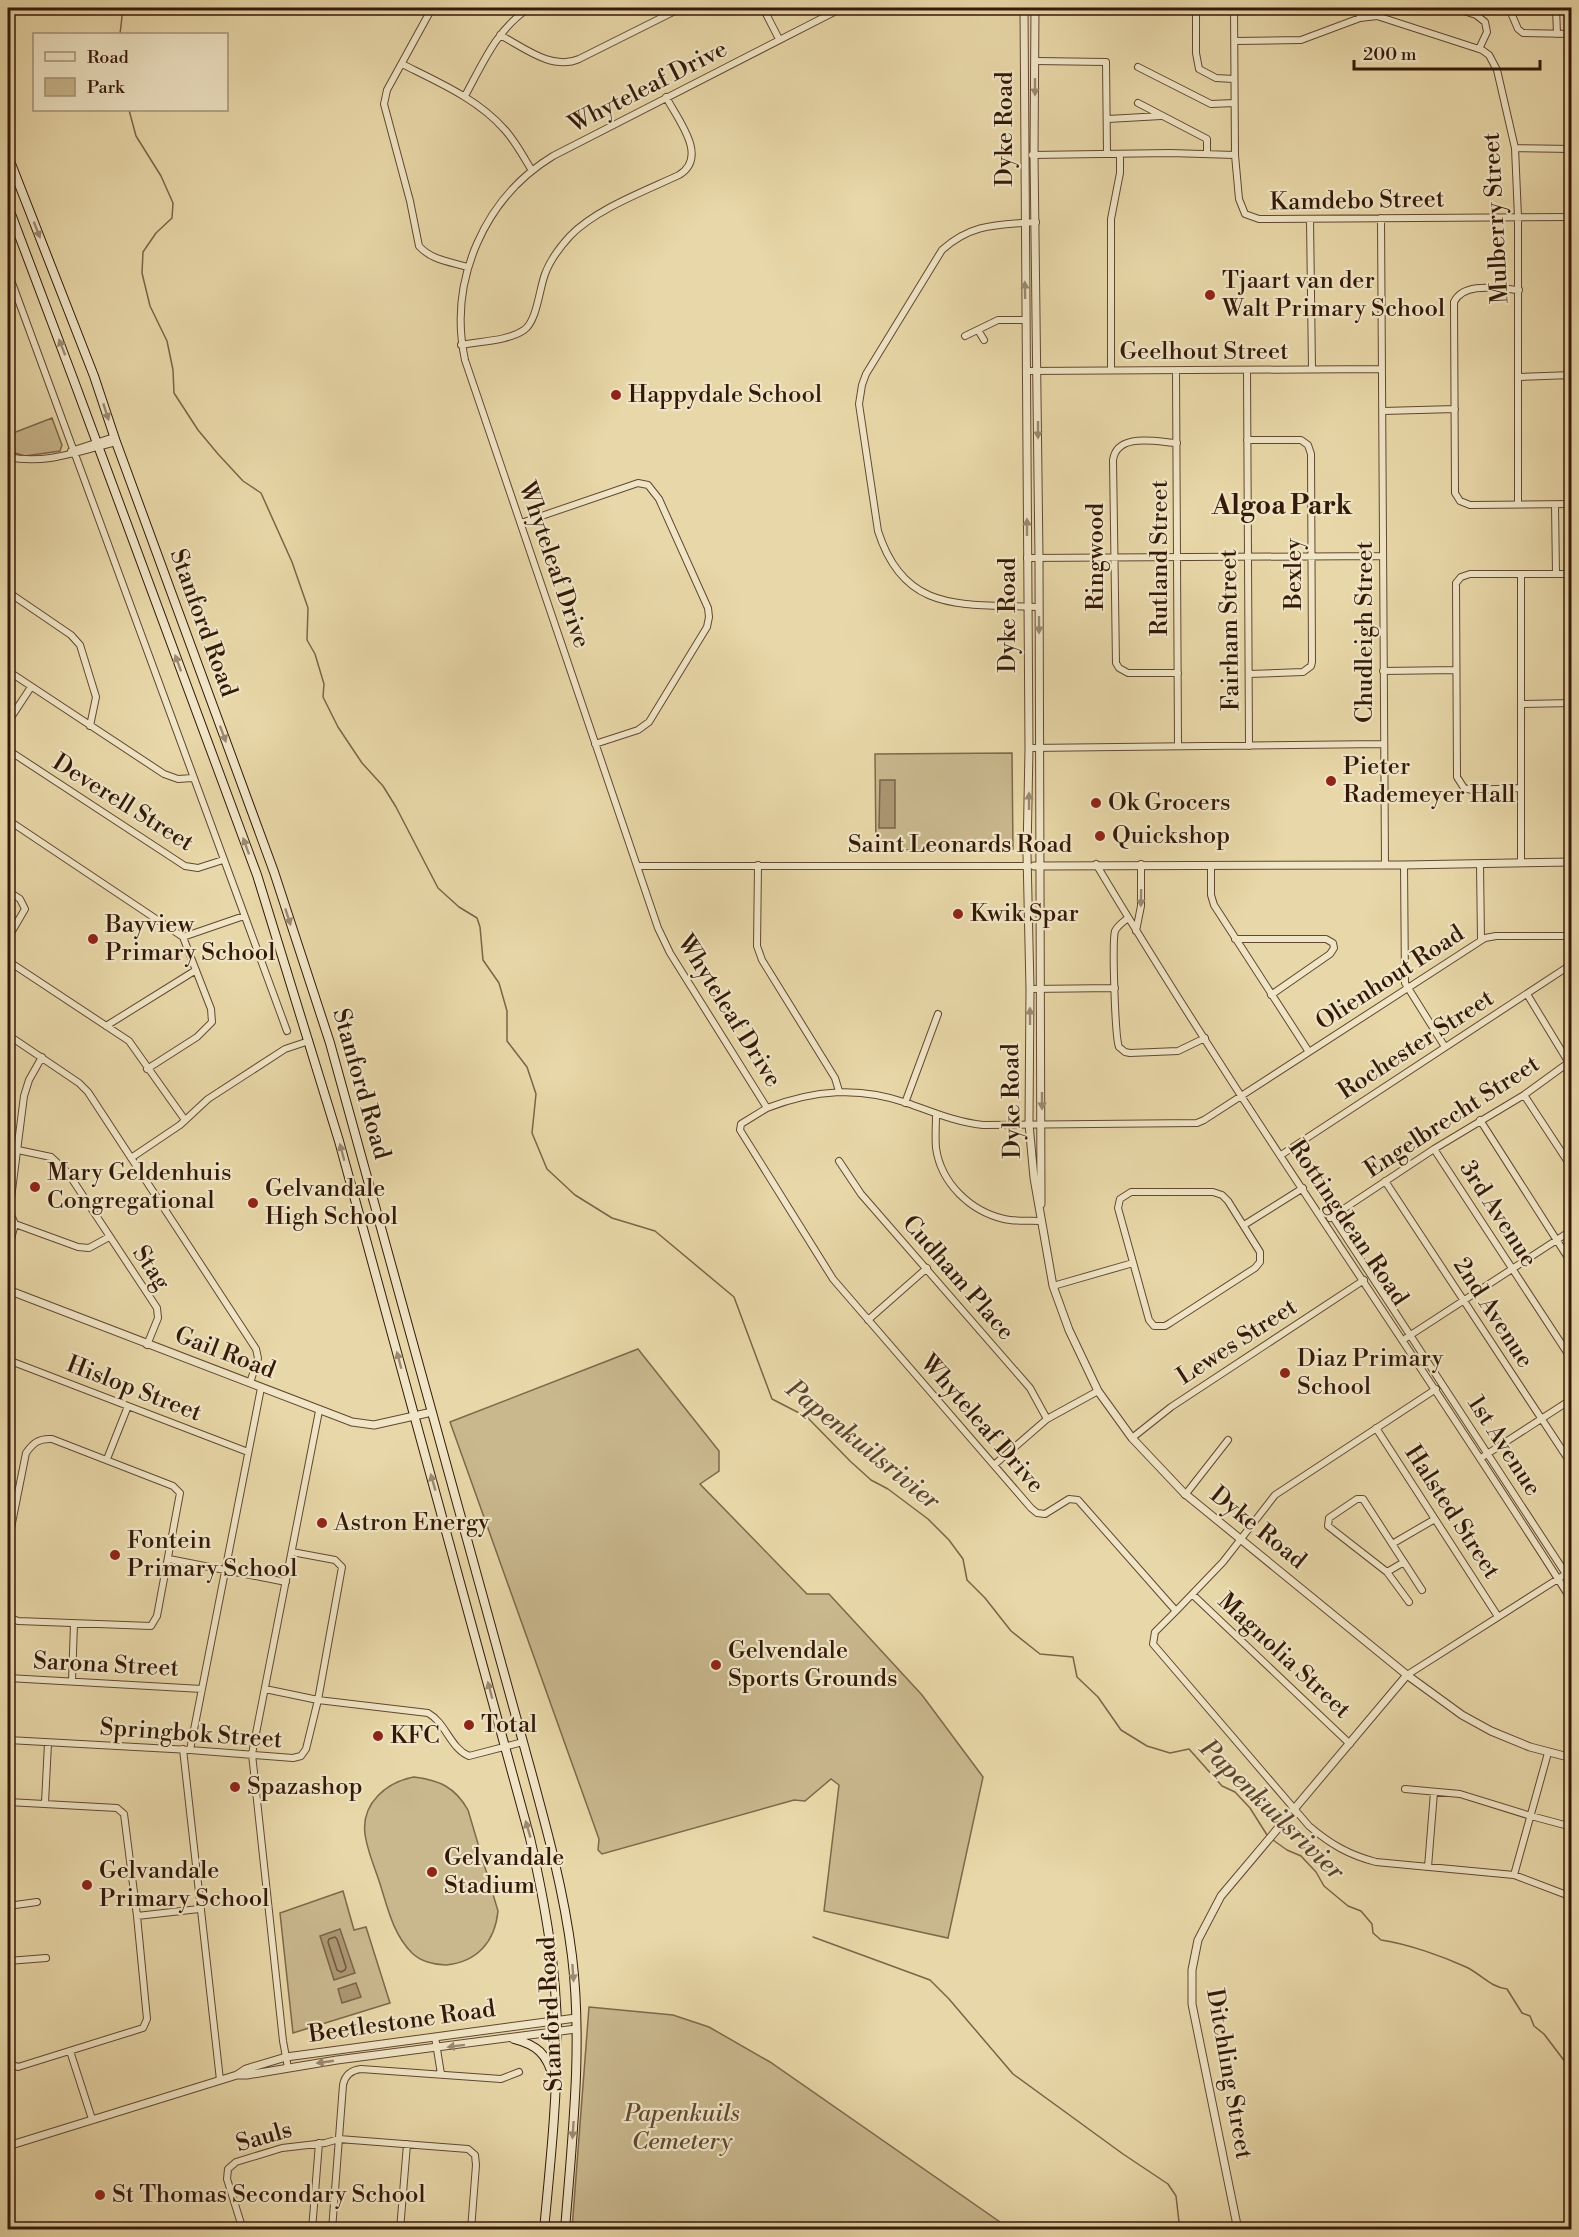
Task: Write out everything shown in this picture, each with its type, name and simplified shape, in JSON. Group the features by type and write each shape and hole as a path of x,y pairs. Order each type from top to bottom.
{"main road":[{"name":"Stanford Road","path":"8,156 94,376 273,872 330,1043 524,1742 553,1852 573,1968 576,2090 565,2229"},
{"name":"Stanford Road","path":"8,206 257,875 339,1141 530,1838 544,1900 553,1961 557,2031 556,2090 544,2229"},
{"path":"514,2039 531,2044 544,2054 556,2090"}],"street":[{"path":"432,8 387,90 384,107 410,201 417,241 423,251 467,267"},
{"path":"465,96 507,24 530,8"},
{"path":"500,35 552,62 566,64 681,8"},
{"path":"763,8 779,39"},
{"name":"Whyteleaf Drive","path":"842,8 666,97 531,169 493,212 479,237 467,267 460,324 461,345 658,928 670,953 767,1108 741,1124 740,1130 826,1270 1031,1508 1037,1513 1048,1513 1069,1499 1080,1502 1176,1611"},
{"name":"Dyke Road","path":"1024,8 1029,1124 1034,1178 1053,1286 1069,1330 1098,1391 1132,1438 1185,1495 1407,1675 1473,1721 1514,1742 1572,1758"},
{"name":"Dyke Road","path":"1035,8 1041,1221"},
{"path":"1196,8 1196,53 1199,69 1216,78 1234,80"},
{"name":"Kamdebo Street","path":"1234,8 1235,154 1239,199 1245,214 1256,219 1572,217"},
{"path":"1358,8 1360,18"},
{"path":"1235,41 1300,40 1360,18 1372,16 1384,17 1479,49 1487,32 1485,22 1476,15 1455,8"},
{"path":"1509,8 1518,29 1523,33 1572,34"},
{"path":"1557,8 1557,34"},
{"name":"Mulberry Street","path":"1479,49 1489,55 1497,70 1515,148 1519,290 1518,504"},
{"path":"1035,61 1104,61 1108,119 1107,154"},
{"path":"402,64 465,96 505,129 531,169"},
{"path":"1138,67 1211,104 1234,103"},
{"path":"461,345 513,335 525,329 533,320 546,272 553,258 573,233 600,215 679,175 690,166 693,156 692,146 666,97"},
{"path":"1138,103 1207,139 1207,154"},
{"path":"1108,119 1164,116"},
{"path":"1515,148 1572,149"},
{"path":"1111,370 1111,219 1120,173 1120,154"},
{"path":"1024,155 1235,154"},
{"name":"Chudleigh Street","path":"1381,218 1385,865"},
{"path":"1310,219 1312,369"},
{"path":"1036,222 977,228 959,237 942,250 866,374 859,404 878,531 894,568 901,576 921,591 943,600 957,603 1038,607"},
{"path":"8,272 287,1031"},
{"path":"1519,290 1469,289 1460,293 1456,298 1454,306 1457,497 1463,503 1470,505 1572,504"},
{"path":"965,336 998,320 1026,320"},
{"path":"978,330 984,340"},
{"name":"Geelhout Street","path":"1026,371 1382,369"},
{"name":"Rutland Street","path":"1176,370 1178,746"},
{"name":"Fairham Street","path":"1247,371 1249,746"},
{"path":"1519,377 1572,375"},
{"path":"1383,411 1455,409"},
{"path":"8,456 31,460 65,455 115,439"},
{"name":"Bexley","path":"1247,440 1301,440 1310,448 1312,556 1311,666 1303,672 1249,674"},
{"name":"Ringwood","path":"1177,443 1128,442 1116,449 1113,460 1116,663 1119,668 1128,673 1178,673"},
{"path":"521,523 638,483 648,485 658,499 708,608 707,627 653,718 642,728 596,744"},
{"path":"1556,505 1556,574"},
{"path":"1027,558 1383,556"},
{"path":"1521,788 1472,790 1464,788 1459,782 1455,592 1457,581 1470,574 1572,574"},
{"path":"1521,575 1521,862"},
{"path":"8,592 71,635 80,645 95,690 95,711 90,726"},
{"path":"1383,671 1456,670"},
{"path":"8,671 170,778 186,780 194,778"},
{"path":"8,722 31,687"},
{"path":"1521,704 1572,703"},
{"path":"1029,748 1383,744"},
{"name":"Deverell Street","path":"8,750 185,866 198,868 223,860"},
{"path":"8,820 183,937 213,1016 211,1025 147,1069"},
{"name":"Saint Leonards Road","path":"637,866 1404,865 1572,862"},
{"name":"Rottingdean Road","path":"1096,864 1136,931 1281,1155 1364,1280 1407,1338 1436,1389 1484,1456 1572,1601"},
{"path":"1136,931 1141,906 1141,864"},
{"path":"1480,864 1481,940"},
{"path":"758,865 757,946 759,952 835,1078 839,1091"},
{"path":"1210,865 1212,900 1309,1052"},
{"path":"1404,865 1404,978 1407,988 1445,1047"},
{"path":"8,891 20,899 25,909 8,938"},
{"path":"183,937 244,916"},
{"path":"1128,918 1119,925 1115,932 1117,1044 1122,1050 1130,1053 1172,1053 1205,1038"},
{"name":"Olienhout Road","path":"767,1108 803,1096 839,1091 862,1093 905,1102 936,1115 970,1123 1197,1123 1481,940 1496,936 1572,936"},
{"path":"1236,939 1326,939 1333,943 1334,948 1330,954 1271,994"},
{"path":"8,961 129,1041 185,1120"},
{"name":"Rochester Street","path":"1281,1155 1572,964"},
{"path":"106,1026 196,970"},
{"path":"1030,989 1115,988"},
{"path":"1527,994 1570,1065"},
{"path":"905,1102 938,1014"},
{"path":"8,1035 85,1087 256,1349 257,1363 250,1383"},
{"path":"131,1158 185,1120 208,1100 285,1049 309,1041"},
{"path":"8,1250 15,1224 9,1206 26,1089 42,1057"},
{"name":"Engelbrecht Street","path":"1325,1221 1434,1149 1570,1065"},
{"path":"1524,1095 1572,1168"},
{"path":"936,1115 937,1154 948,1180 958,1192 976,1207 995,1216 1010,1220 1041,1221"},
{"path":"1480,1120 1572,1264"},
{"name":"3rd Avenue","path":"1434,1149 1572,1360"},
{"name":"Stag","path":"18,1150 44,1155 63,1166 158,1312 157,1322 147,1344"},
{"name":"Cudham Place","path":"839,1161 861,1194 1030,1388 1047,1419"},
{"name":"2nd Avenue","path":"1385,1181 1572,1465"},
{"path":"1244,1225 1303,1188"},
{"path":"1128,1193 1218,1193 1228,1201 1244,1225 1260,1252 1258,1265 1165,1326 1154,1326 1149,1320 1118,1208 1120,1199 1128,1193"},
{"name":"1st Avenue","path":"1333,1216 1407,1338 1484,1456 1569,1572"},
{"path":"15,1224 78,1247 89,1248 109,1237"},
{"path":"1407,1338 1572,1230"},
{"path":"1053,1286 1133,1263"},
{"path":"868,1320 927,1268"},
{"name":"Lewes Street","path":"1132,1438 1171,1407 1364,1280"},
{"name":"Gail Road","path":"8,1290 352,1422 368,1425 432,1412"},
{"name":"Hislop Street","path":"8,1360 248,1452"},
{"path":"219,2080 199,1909 187,1750 202,1689 261,1388"},
{"path":"1436,1389 1275,1495 1223,1562 1155,1632 1153,1644 1295,1810 1327,1841 1344,1851 1376,1862 1514,1875 1572,1897"},
{"path":"994,1465 1047,1419 1098,1391"},
{"path":"1484,1456 1572,1399"},
{"path":"107,1459 128,1406"},
{"path":"288,2068 264,1877 252,1754 319,1411"},
{"name":"Halsted Street","path":"1376,1428 1497,1616"},
{"path":"8,1543 9,1526 24,1459 32,1444 42,1439 51,1439 107,1459 170,1484 179,1490 180,1498 169,1559 157,1616 151,1626 18,1621 8,1617"},
{"path":"1185,1495 1228,1440"},
{"path":"1409,1602 1387,1572 1329,1528 1327,1522 1329,1518 1357,1498 1361,1498 1422,1590"},
{"path":"1392,1544 1435,1519"},
{"path":"292,1552 336,1560 342,1567 318,1700"},
{"path":"169,1559 286,1582"},
{"path":"1387,1572 1404,1562"},
{"path":"1407,1675 1569,1572"},
{"name":"Magnolia Street","path":"1193,1595 1350,1743"},
{"path":"72,1681 74,1624"},
{"name":"Ditchling Street","path":"1238,2229 1192,2004 1192,1970 1198,1940 1212,1910 1230,1884 1277,1832 1407,1675"},
{"name":"Sarona Street","path":"8,1678 202,1689"},
{"path":"265,1689 318,1700 428,1713 436,1719 458,1748 470,1756 524,1742"},
{"name":"Springbok Street","path":"8,1740 286,1758 301,1756 308,1745 318,1700"},
{"path":"45,1803 48,1743"},
{"path":"1514,1875 1548,1753"},
{"path":"1405,1789 1460,1794 1572,1827"},
{"path":"1428,1867 1434,1792"},
{"path":"8,1802 117,1808 122,1811 126,1824 137,1916 147,2022 140,2029 18,2067 8,2063"},
{"path":"8,1906 37,1902"},
{"path":"137,1916 199,1909"},
{"path":"8,1961 46,1958"},
{"name":"Beetlestone Road","path":"237,2075 286,2057 576,2018"},
{"name":"Beetlestone Road","path":"8,2146 237,2075 576,2030"},
{"path":"435,2037 441,2074"},
{"path":"70,2051 92,2120"},
{"name":"Beetlestone Road","path":"339,2139 343,2085 345,2078 351,2072 361,2069 501,2079 519,2072"},
{"path":"332,2229 339,2139"},
{"name":"Sauls","path":"243,2229 227,2179 230,2166 274,2150 339,2139 468,2149 475,2155 476,2165 471,2229"},
{"path":"312,2229 319,2143"},
{"path":"400,2229 407,2144"}],"green space":[{"path":"52,418 62,445 60,451 25,456 15,453 8,435"},
{"path":"1012,753 1013,849 876,850 875,754"},
{"name":"Gelvendale Sports Grounds","path":"638,1349 719,1451 719,1471 700,1484 807,1594 829,1594 922,1695 983,1777 948,1938 824,1911 839,1785 831,1779 805,1801 794,1800 602,1854 598,1850 599,1839 450,1422"},
{"name":"Gelvandale Stadium","path":"414,1777 446,1786 463,1802 468,1810 498,1911 493,1932 488,1941 475,1955 457,1963 446,1965 428,1962 415,1956 406,1946 392,1922 366,1840 367,1813 378,1796 394,1784"},
{"path":"343,1891 354,1930 366,1927 390,2003 293,2033 280,1913"},
{"name":"Papenkuils Cemetery","path":"589,2007 673,2015 709,2027 770,2062 1010,2229 572,2229"}],"water":[{"path":"880,780 895,780 895,828 879,828"},
{"path":"340,1929 355,1973 334,1980 320,1936"},
{"path":"356,1983 361,1997 342,2003 338,1989"}],"waterway":[{"name":"Papenkuilsrivier","path":"120,33 123,8"},
{"name":"Papenkuilsrivier","path":"129,111 136,136 161,176 173,203 172,218 156,233 143,252 142,273 150,306 167,341 173,370 174,393 198,430 218,454 243,481 261,493 292,562 308,608 307,640 315,654 324,684 323,697 338,727 362,763 383,786 438,888 459,907 477,918 483,960 499,983 507,1011 507,1041 527,1067 536,1094 532,1133 547,1169 575,1195 612,1218 655,1231 734,1297 772,1399 807,1417 871,1480 888,1489 928,1519 949,1540 963,1559 967,1580 985,1598 1011,1631 1040,1654 1073,1657 1077,1677 1098,1697 1121,1730 1147,1746 1170,1753 1189,1749 1222,1786 1235,1792 1250,1808 1267,1835"},
{"name":"Papenkuilsrivier","path":"1273,1840 1301,1856 1316,1872 1324,1886 1348,1906 1361,1911 1372,1924 1373,1933 1381,1940 1413,1947 1446,1959 1471,1970 1496,1986 1507,1989 1522,2013 1530,2016 1534,2026 1544,2034 1572,2071"},
{"path":"813,1937 930,1980 1013,2074 1168,2184 1176,2196 1182,2230"}],"place":[{"name":"Tjaart van der Walt Primary School","path":"1210,295"},
{"name":"Happydale School","path":"616,395"},
{"name":"Pieter Rademeyer Hall","path":"1331,781"},
{"name":"Ok Grocers","path":"1096,803"},
{"name":"Quickshop","path":"1100,836"},
{"name":"Kwik Spar","path":"958,914"},
{"name":"Bayview Primary School","path":"93,939"},
{"name":"Mary Geldenhuis Congregational","path":"35,1187"},
{"name":"Gelvandale High School","path":"253,1203"},
{"name":"Diaz Primary School","path":"1285,1373"},
{"name":"Astron Energy","path":"322,1523"},
{"name":"Fontein Primary School","path":"115,1555"},
{"name":"Gelvendale Sports Grounds","path":"716,1665"},
{"name":"Total","path":"469,1725"},
{"name":"KFC","path":"378,1736"},
{"name":"Spazashop","path":"235,1787"},
{"name":"Gelvandale Stadium","path":"432,1872"},
{"name":"Gelvandale Primary School","path":"87,1885"},
{"name":"St Thomas Secondary School","path":"100,2195"}],"district":[{"name":"Algoa Park","path":"1282,506"}]}
